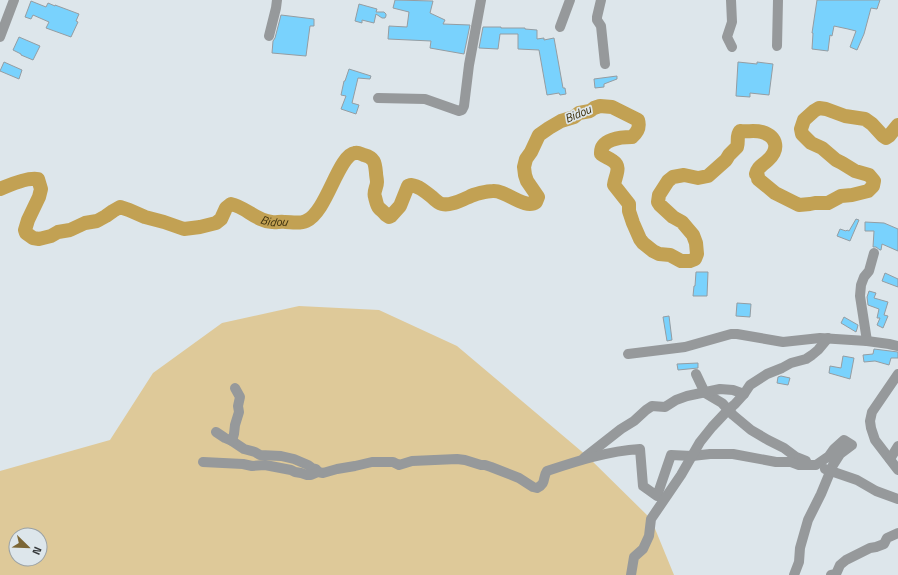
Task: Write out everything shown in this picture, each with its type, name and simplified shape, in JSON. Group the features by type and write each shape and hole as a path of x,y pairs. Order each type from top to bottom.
{"street":[{"path":"0,37 14,0"},
{"path":"269,36 277,0"},
{"path":"378,98 425,99 459,111 462,110 464,106 481,0"},
{"path":"560,27 570,0"},
{"path":"601,0 597,20 601,26 605,64"},
{"path":"731,0 732,22 727,37 732,47"},
{"path":"777,46 778,0"},
{"path":"867,341 860,296 861,285 864,277 869,271 874,253"},
{"path":"628,354 685,347 731,334 783,342 828,338 867,341 898,346"},
{"path":"631,575 634,557 644,549 649,536 651,519 681,475 700,442 712,427 735,404 750,385 767,374 791,363 806,359 812,355 828,338"},
{"path":"696,374 705,392 722,403 733,415 751,430 784,448 796,457 857,480 876,491 898,499"},
{"path":"898,374 872,412 870,420 875,440 898,470"},
{"path":"232,441 239,412 238,406 240,397 235,388"},
{"path":"578,461 587,456 652,406 665,407 676,400 687,396 720,389 733,390 744,394"},
{"path":"216,432 241,448 260,455 282,456 303,462 316,469 318,472"},
{"path":"203,462 243,464 252,466 265,465 311,475 318,472 323,473 372,462 393,462 399,465 412,461 457,459 491,467 519,478 537,488 544,482 547,472 578,461 626,450 640,449 643,486 657,496 671,455 692,456 733,454 776,462 791,462 799,465 816,465 829,456 844,440 852,445 840,454 833,465 808,520 800,548 799,562 794,575"},
{"path":"890,460 898,446"},
{"path":"831,575 836,574 840,565 846,560 870,548 884,544 887,538 898,532"}],"shaded area":[{"path":"299,306 379,310 457,346 587,456 651,519 674,575 0,575 0,471 110,440 153,373 222,323"}],"building":[{"path":"395,0 433,1 430,13 445,20 443,24 470,25 464,54 430,48 431,41 388,39 389,26 407,27 409,12 393,8"},
{"path":"817,0 880,0 877,9 871,8 864,34 857,50 850,47 856,31 834,26 832,36 830,35 828,51 812,49 812,33"},
{"path":"31,1 46,7 48,3 79,14 76,21 78,22 71,37 46,28 49,22 33,15 31,19 25,17"},
{"path":"359,4 377,9 376,12 384,12 386,16 385,18 382,18 376,14 374,23 362,20 362,23 355,21"},
{"path":"281,15 314,19 314,26 310,26 306,56 272,53 273,41"},
{"path":"483,27 525,28 537,30 537,39 544,38 544,40 554,38 563,88 565,88 566,94 560,95 559,93 547,95 539,50 518,49 518,34 500,34 498,49 479,48"},
{"path":"19,37 40,46 33,60 13,50"},
{"path":"4,62 22,70 19,79 0,71"},
{"path":"738,62 773,64 769,95 750,93 750,97 736,96"},
{"path":"349,69 371,76 370,79 358,78 352,103 359,105 356,114 341,109 346,96 341,95 344,81"},
{"path":"617,76 617,79 604,84 604,87 595,88 594,79"},
{"path":"856,219 859,220 850,241 837,236 840,229 849,231"},
{"path":"865,222 884,223 898,229 898,251 882,244 881,250 873,247 874,231 865,231"},
{"path":"696,272 708,272 707,296 693,296"},
{"path":"885,273 898,279 898,287 882,281"},
{"path":"869,291 876,293 874,298 888,302 884,315 888,316 883,328 877,325 880,318 877,318 879,309 868,305 867,297"},
{"path":"737,303 751,304 750,317 736,316"},
{"path":"669,316 672,340 667,341 663,317"},
{"path":"844,317 858,325 856,332 841,323"},
{"path":"874,349 898,352 898,358 891,358 889,365 875,361 864,362 863,355 873,354"},
{"path":"843,356 854,358 850,379 829,373 830,366 841,368"},
{"path":"698,363 698,368 678,370 677,364"},
{"path":"781,376 790,378 788,385 777,383 778,377"}],"waterway":[{"name":"Bidou","path":"0,189 24,180 38,179 41,189 39,197 25,230 26,233 33,238 39,239 51,236 58,232 70,230 85,223 97,221 120,207 145,217 184,229 216,223 221,219 226,208 231,204 266,221 304,222 313,216 320,207 343,163 349,156 356,153 368,156 374,161 377,181 374,193 376,202 379,208 389,217 400,206 408,186 411,185 422,190 442,204 452,203 477,194 493,191 504,193 526,204 532,204 536,202 538,197 527,181 524,167 526,159 539,135 561,121 574,117 579,113 590,111 600,106 612,107 638,120 639,123 638,129 632,137 617,138 607,142 604,145 601,154 616,163 618,169 614,185 629,204 629,211 640,239 653,251 659,254 670,255 681,261 690,261 695,259 697,254 696,243 693,235 682,222 673,217 660,205 658,202 659,195 668,181 673,177 684,175 698,178 708,176 726,160 737,147 738,135 740,131 759,131 767,134 774,140 775,148 772,156 760,166 756,174 758,179 775,193 799,205 828,203 841,196 868,191 873,186 874,181 869,175 855,171 836,160 822,148 811,143 802,134 801,129 804,120 814,111 819,108 826,109 845,116 865,119 886,138 898,125"}]}
